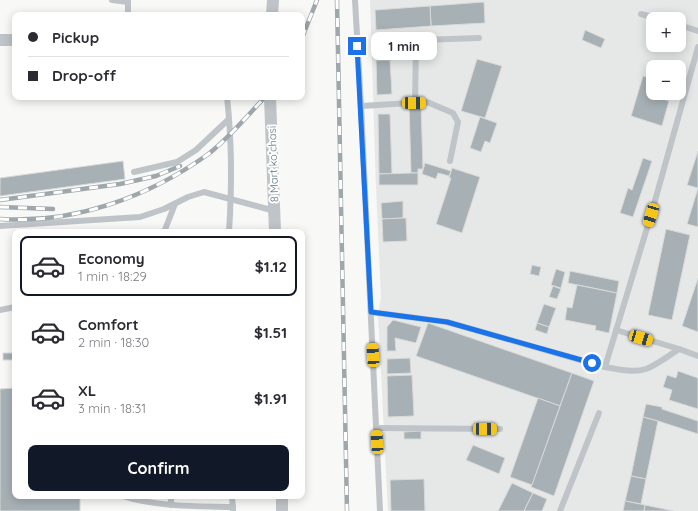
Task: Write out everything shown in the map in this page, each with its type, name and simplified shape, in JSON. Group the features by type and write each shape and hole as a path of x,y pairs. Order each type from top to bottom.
{"street":[{"path":"272,12 273,0"},
{"path":"0,40 12,40"},
{"name":"8 Mart koʻchasi","path":"270,100 275,229"},
{"path":"282,499 282,511"}],"lane":[{"path":"112,0 128,1 128,12"},
{"path":"354,0 361,106 380,511"},
{"path":"641,14 646,15"},
{"path":"686,27 698,31"},
{"path":"414,103 416,45 420,40 479,38"},
{"path":"605,367 651,215 698,47"},
{"path":"227,100 231,199 229,229"},
{"path":"361,106 427,102 453,113 458,122 450,161"},
{"path":"134,172 177,162 196,150 229,119"},
{"path":"0,226 140,216 164,209 188,197 204,192 275,211"},
{"path":"165,229 174,204"},
{"path":"0,310 12,308"},
{"path":"371,312 447,322 605,367 637,370 646,369 679,350"},
{"path":"616,330 698,356"},
{"path":"560,511 599,413"},
{"path":"376,428 500,429"},
{"path":"139,499 171,505 233,509 232,499"},
{"path":"171,499 171,505"}],"shaded area":[{"path":"370,0 698,0 698,511 388,511 378,315 381,297"}],"building":[{"path":"484,2 485,23 431,26 430,6"},
{"path":"430,6 431,26 376,30 375,10"},
{"path":"585,30 605,39 601,48 582,40"},
{"path":"477,59 502,66 485,118 461,111"},
{"path":"376,60 390,60 392,94 377,95"},
{"path":"643,76 646,77 646,100 669,101 662,126 631,116"},
{"path":"409,103 421,103 423,169 418,169 418,173 411,173"},
{"path":"378,114 390,114 392,174 379,174"},
{"path":"480,117 497,123 490,143 485,141 481,152 470,148"},
{"path":"698,151 698,188 687,185"},
{"path":"643,158 652,161 633,217 620,213 628,188 632,190"},
{"path":"123,161 125,179 0,196 0,178"},
{"path":"425,163 451,171 449,176 438,173 436,179 422,174"},
{"path":"452,168 480,177 462,233 436,224 451,178 449,178"},
{"path":"418,173 418,185 379,185 379,174"},
{"path":"698,188 698,227 687,224"},
{"path":"403,201 403,218 382,219 381,203"},
{"path":"406,218 407,241 383,242 382,219"},
{"path":"666,229 690,235 672,320 648,315"},
{"path":"532,265 541,267 539,276 530,274"},
{"path":"556,269 565,272 561,288 551,285"},
{"path":"570,271 619,281 617,293 568,283"},
{"path":"698,278 698,332 682,326"},
{"path":"577,285 617,293 609,333 595,330 596,326 565,320 567,307 572,308"},
{"path":"553,286 561,289 557,299 549,297"},
{"path":"544,304 556,308 549,327 537,323"},
{"path":"393,320 421,327 416,343 395,338 396,351 387,351 387,327"},
{"path":"428,323 572,373 560,406 416,356"},
{"path":"537,323 549,327 547,334 535,330"},
{"path":"3,353 12,353 12,360 3,360"},
{"path":"410,358 411,373 387,374 387,359"},
{"path":"678,371 698,378 698,409 669,400 672,390 663,387 667,375 676,378"},
{"path":"572,373 594,381 554,496 531,487"},
{"path":"412,375 414,416 388,417 387,376"},
{"path":"12,388 12,499 80,499 80,511 0,511 0,389"},
{"path":"538,398 560,406 532,485 510,477"},
{"path":"646,404 662,407 662,409 698,421 698,434 643,417"},
{"path":"643,417 658,421 646,479 631,476"},
{"path":"421,431 421,439 404,439 404,432"},
{"path":"473,445 505,458 499,474 466,460"},
{"path":"631,476 646,479 641,504 625,501"},
{"path":"424,479 425,511 391,511 390,480"},
{"path":"512,483 533,493 524,511 498,511"},
{"path":"533,493 547,499 542,511 524,511"},
{"path":"625,501 645,505 644,511 623,511"},
{"path":"645,505 674,511 644,511"}],"railway":[{"path":"305,30 317,0"},
{"path":"337,0 347,511"},
{"path":"0,219 55,217 109,205 135,195 184,170 207,155 230,135 262,100"},
{"path":"0,200 120,184 156,176 180,166"},
{"path":"0,207 53,209"}],"route":[{"path":"357,46 371,312 447,322 592,363"}]}
